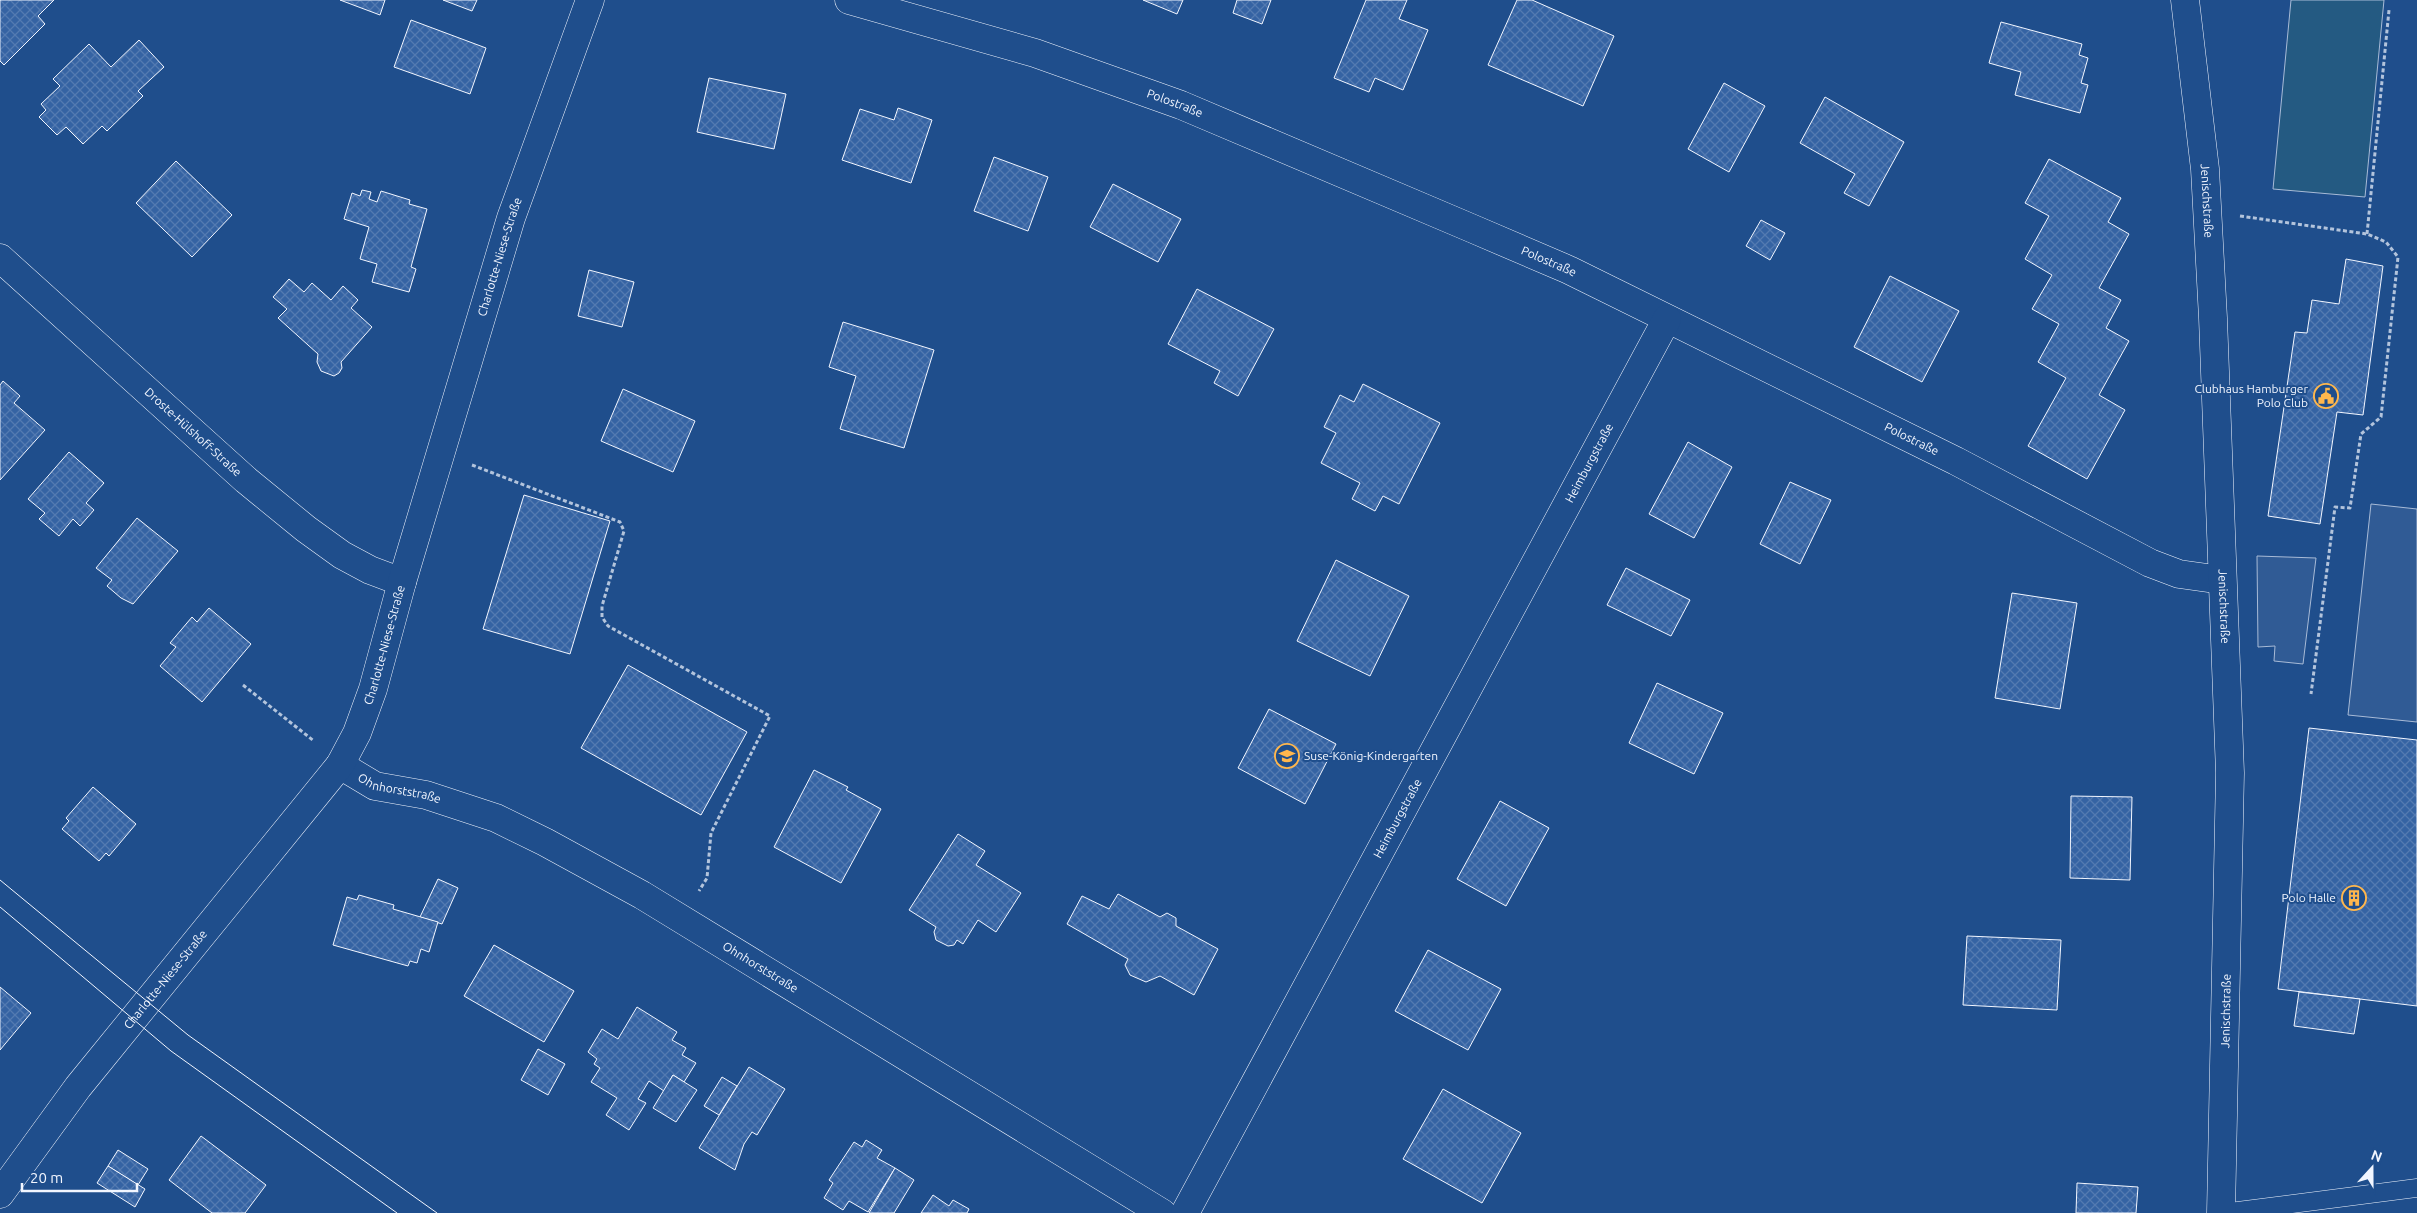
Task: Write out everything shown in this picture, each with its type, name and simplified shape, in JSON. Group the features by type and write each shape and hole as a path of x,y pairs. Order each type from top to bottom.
{"street":[{"name":"Charlotte-Niese-Straße","path":"0,1194 25,1157 78,1087 340,765 357,733 373,689 402,582 511,218 590,0"},
{"name":"Polostraße","path":"849,0 1035,53 1181,105 1569,270 1956,461 2150,563 2179,574 2222,580"},
{"name":"Jenischstraße","path":"2185,0 2205,169 2213,318 2230,782 2222,1213"},
{"name":"Droste-Hülshoff-Straße","path":"0,258 246,480 306,529 342,555 370,570 402,582"},
{"name":"Heimburgstraße","path":"1185,1213 1667,319"},
{"name":"Ohnhorststraße","path":"340,765 375,786 426,795 496,818 569,855 642,895 1162,1213"}],"lane":[{"path":"2222,1213 2417,1188"}],"path":[{"path":"2367,234 2389,10"},
{"path":"2232,215 2367,234 2386,242 2398,257 2381,417 2360,434 2350,508 2335,507 2311,694"},
{"path":"464,462 620,522 624,531 602,606 602,617 608,626 770,716 711,832 707,878 698,894"},
{"path":"243,685 315,742"}],"shaded area":[{"path":"2291,0 2384,0 2365,197 2273,189"},
{"path":"2371,504 2417,509 2417,722 2348,715"},
{"path":"2257,556 2316,558 2303,664 2274,661 2275,646 2258,647"}],"building":[{"path":"0,0 54,0 38,16 45,24 4,65 0,61"},
{"path":"340,0 385,0 380,15"},
{"path":"443,0 477,0 472,11"},
{"path":"1143,0 1183,0 1177,14"},
{"path":"1237,0 1271,0 1262,24 1233,13"},
{"path":"1366,0 1407,0 1399,19 1428,30 1403,90 1375,78 1369,92 1334,78"},
{"path":"1517,0 1532,0 1614,36 1583,106 1488,65"},
{"path":"411,20 486,48 470,94 394,67"},
{"path":"2001,22 2082,44 2079,55 2088,58 2081,83 2088,85 2080,113 2015,95 2021,72 1989,63"},
{"path":"139,40 164,67 138,91 143,96 107,131 102,126 83,144 66,127 57,135 39,117 46,110 41,104 60,86 53,79 89,44 111,67"},
{"path":"709,78 786,94 774,149 697,132"},
{"path":"1724,83 1765,106 1729,172 1688,149"},
{"path":"1825,97 1904,142 1869,206 1844,193 1855,174 1800,143"},
{"path":"898,108 932,120 911,183 842,160 860,109 894,120"},
{"path":"994,157 1048,177 1028,231 974,211"},
{"path":"2049,159 2121,198 2108,222 2129,234 2099,288 2121,300 2106,328 2129,341 2099,395 2125,410 2087,479 2028,446 2066,378 2038,362 2059,324 2032,309 2052,275 2025,259 2049,216 2025,203"},
{"path":"176,161 232,215 192,257 136,203"},
{"path":"1113,184 1181,219 1158,262 1090,227"},
{"path":"362,190 371,192 369,199 377,202 381,191 410,200 409,204 427,209 411,267 416,269 409,292 372,282 377,264 360,259 369,227 344,219 352,193 360,196"},
{"path":"1761,220 1785,233 1770,260 1746,246"},
{"name":"Clubhaus Hamburger Polo Club","path":"2346,259 2383,266 2363,415 2337,412 2320,524 2268,516 2295,332 2307,333 2312,300 2339,304"},
{"path":"589,270 634,282 622,327 578,316"},
{"path":"1890,276 1959,311 1922,382 1854,347"},
{"path":"289,279 304,292 312,283 331,300 343,286 358,300 351,308 372,327 341,362 342,368 334,376 321,371 317,362 318,354 278,318 287,309 273,297"},
{"path":"1197,289 1274,329 1238,396 1214,383 1220,371 1168,344"},
{"path":"843,322 934,350 904,448 840,429 856,376 829,367"},
{"path":"3,381 20,396 14,403 45,430 0,480 0,385"},
{"path":"1363,384 1440,423 1399,504 1383,496 1375,511 1352,499 1360,483 1321,463 1336,433 1324,427 1340,395 1354,402"},
{"path":"623,389 695,421 673,472 601,441"},
{"path":"1688,442 1732,467 1694,538 1649,514"},
{"path":"69,452 104,483 86,503 94,510 80,526 73,519 59,536 39,519 45,513 28,499"},
{"path":"1790,482 1831,500 1800,564 1760,544"},
{"path":"524,495 610,521 570,654 483,629"},
{"path":"137,518 178,551 133,604 121,598 107,586 112,580 96,568"},
{"path":"1336,560 1409,596 1370,676 1297,641"},
{"path":"1626,568 1690,600 1671,636 1607,605"},
{"path":"2012,593 2077,603 2060,709 1995,698"},
{"path":"209,608 251,644 202,702 160,666 176,647 170,643 192,617 197,622"},
{"path":"628,665 747,732 701,815 581,748"},
{"path":"1657,683 1723,713 1694,774 1629,743"},
{"name":"Suse-König-Kindergarten","path":"1269,709 1336,744 1305,804 1238,768"},
{"name":"Polo Halle","path":"2309,728 2417,740 2417,1006 2278,989"},
{"path":"814,770 848,787 846,790 881,809 841,883 774,847"},
{"path":"93,787 136,824 109,856 106,853 99,861 62,829 69,821 66,818"},
{"path":"2071,796 2132,797 2130,880 2070,878"},
{"path":"1500,801 1549,828 1506,906 1457,879"},
{"path":"958,834 985,851 976,865 1021,893 996,932 978,920 963,944 957,940 954,945 948,946 936,940 934,932 936,927 909,910"},
{"path":"438,879 458,888 442,924 420,917"},
{"path":"1118,894 1160,917 1167,913 1176,918 1176,926 1218,949 1194,995 1160,976 1146,982 1130,975 1125,965 1128,959 1067,924 1082,896 1109,909"},
{"path":"359,895 394,905 393,909 438,922 429,952 421,949 417,963 410,961 408,966 333,945 347,897 357,900"},
{"path":"1967,936 2061,940 2057,1010 1963,1005"},
{"path":"494,945 574,991 544,1042 464,996"},
{"path":"1428,950 1501,989 1468,1050 1395,1011"},
{"path":"0,987 31,1013 0,1050"},
{"path":"2299,992 2360,999 2354,1034 2294,1026"},
{"path":"637,1007 677,1032 672,1040 686,1048 682,1055 696,1063 684,1082 673,1075 664,1091 649,1081 638,1099 646,1103 629,1130 606,1115 617,1098 591,1082 600,1068 594,1064 597,1059 588,1052 602,1029 618,1039"},
{"path":"538,1049 565,1064 548,1095 521,1080"},
{"path":"749,1067 785,1089 757,1135 752,1132 744,1144 735,1170 699,1148"},
{"path":"673,1075 697,1090 676,1122 653,1108"},
{"path":"722,1077 737,1086 719,1115 704,1106"},
{"path":"1443,1089 1521,1133 1482,1203 1403,1159"},
{"path":"201,1136 266,1185 245,1213 212,1213 169,1180"},
{"path":"866,1140 882,1150 877,1158 895,1168 868,1212 849,1201 843,1210 824,1198 833,1183 829,1180 854,1142 862,1147"},
{"path":"118,1150 148,1169 138,1185 108,1166"},
{"path":"108,1166 145,1189 135,1207 97,1183"},
{"path":"895,1168 914,1180 894,1213 869,1213"},
{"path":"2077,1183 2138,1187 2136,1213 2076,1213"},
{"path":"933,1195 949,1206 953,1200 969,1209 967,1213 921,1213"}],"tram line":[{"path":"0,880 188,1035 437,1213"},
{"path":"0,907 171,1051 397,1213"}],"place":[{"name":"Clubhaus Hamburger Polo Club","path":"2326,396"},
{"name":"Suse-König-Kindergarten","path":"1287,756"},
{"name":"Polo Halle","path":"2354,898"}]}
